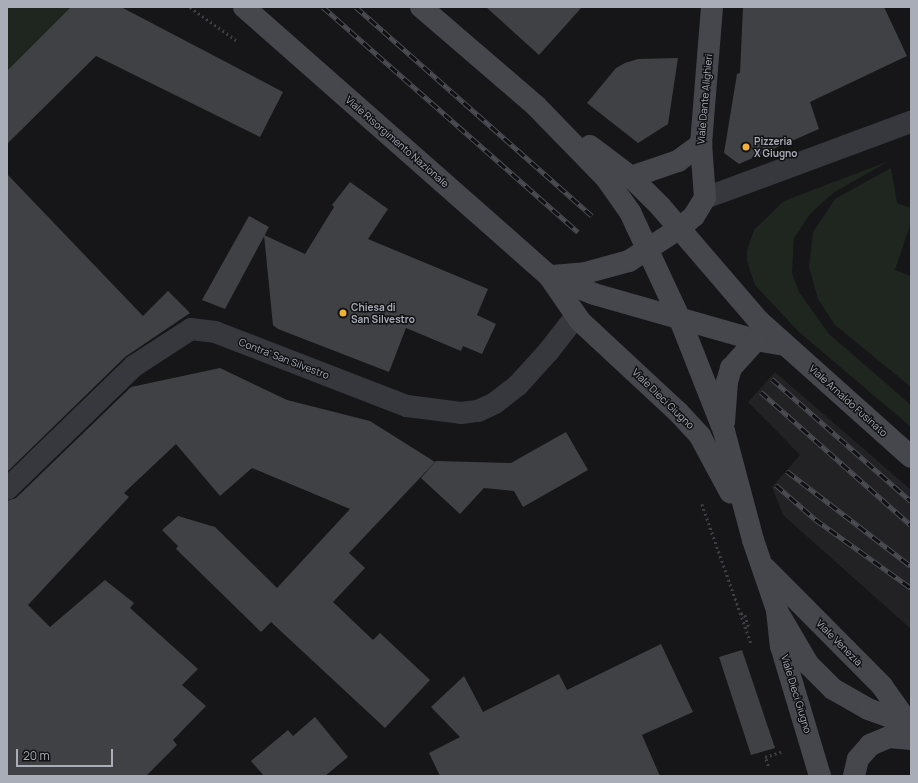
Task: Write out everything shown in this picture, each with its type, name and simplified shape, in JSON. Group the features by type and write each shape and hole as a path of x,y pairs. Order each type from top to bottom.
{"main road":[{"name":"Viale Risorgimento Nazionale","path":"244,7 549,276 594,294 679,317"},
{"path":"421,7 536,106 632,177 680,228"},
{"name":"Viale Dante Alighieri","path":"705,198 701,144 712,7"},
{"path":"536,106 618,193 630,212 679,317 756,340 785,345"},
{"path":"632,177 678,161 701,144"},
{"path":"549,276 606,267 628,261 680,228 694,216 705,198"},
{"name":"Viale Arnaldo Fusinato","path":"680,228 759,321 911,458"},
{"name":"Viale Dieci Giugno","path":"549,276 576,316 678,412 700,436 711,453 753,540"},
{"name":"Viale Dieci Giugno","path":"679,317 724,432 753,540 777,610 808,664 833,689 868,709 910,730"},
{"path":"724,432 725,395 731,368 756,340"},
{"name":"Viale Venezia","path":"762,565 882,686 910,730"},
{"name":"Viale Dieci Giugno","path":"777,610 781,646 817,775"},
{"path":"854,776 858,759 875,742 910,730"}],"street":[{"path":"705,198 911,122"},
{"name":"Contra' San Silvestro","path":"7,489 134,366 190,329 216,332 407,406 461,413 478,411 495,403 518,385 548,352 576,316"}],"path":[{"path":"701,501 753,651"},
{"path":"768,766 765,757 787,750"}],"shaded area":[{"path":"7,7 71,7 7,71"},
{"path":"889,161 833,193 810,214 794,238 792,273 799,292 829,334 911,405 911,427 799,332 755,285 747,261 747,250 754,230 784,201"},
{"path":"891,168 897,203 911,208 911,222 895,270 911,276 911,387 835,325 818,299 809,267 813,232 835,199"},
{"path":"775,372 911,490 911,629 783,515 772,487 800,455 748,402"}],"building":[{"path":"71,7 121,7 283,92 260,137 96,56 7,144 7,71"},
{"path":"486,7 582,7 539,55"},
{"path":"743,7 884,7 907,56 810,102 819,129 739,164 724,153 737,74 740,73"},
{"path":"678,58 668,124 638,143 587,103 616,68 625,63 638,59"},
{"path":"7,174 143,316 168,291 190,313 125,357 7,472"},
{"path":"350,182 388,209 368,239 488,289 477,315 496,324 482,354 463,346 461,351 406,328 389,372 278,329 273,325 264,235 305,254 334,207 332,205"},
{"path":"249,216 269,227 225,309 202,300"},
{"path":"220,368 287,400 370,421 435,462 349,553 365,568 333,602 373,640 380,633 430,680 385,728 271,622 261,632 176,549 178,546 162,530 178,516 215,527 277,588 350,509 252,468 220,496 176,444 124,493 129,497 28,605 50,627 105,580 134,603 130,608 198,669 182,685 206,706 173,740 177,745 146,776 7,776 7,501 16,498 131,387"},
{"path":"566,432 588,470 523,507 514,491 484,488 460,514 421,478 436,461 511,463"},
{"path":"661,644 693,712 642,735 660,776 440,776 429,753 460,737 431,707 464,676 483,712 559,674 567,690"},
{"path":"742,650 775,748 751,755 719,657"},
{"path":"315,717 348,757 325,776 264,776 251,761 288,730 293,736"}],"railway":[{"path":"323,7 578,232"},
{"path":"356,7 592,216"},
{"path":"772,379 911,501"},
{"path":"761,392 911,525"},
{"path":"787,471 911,566"},
{"path":"776,485 815,519 911,588"}],"place":[{"name":"Pizzeria X Giugno","path":"746,147"},
{"name":"Chiesa di San Silvestro","path":"343,313"}]}
